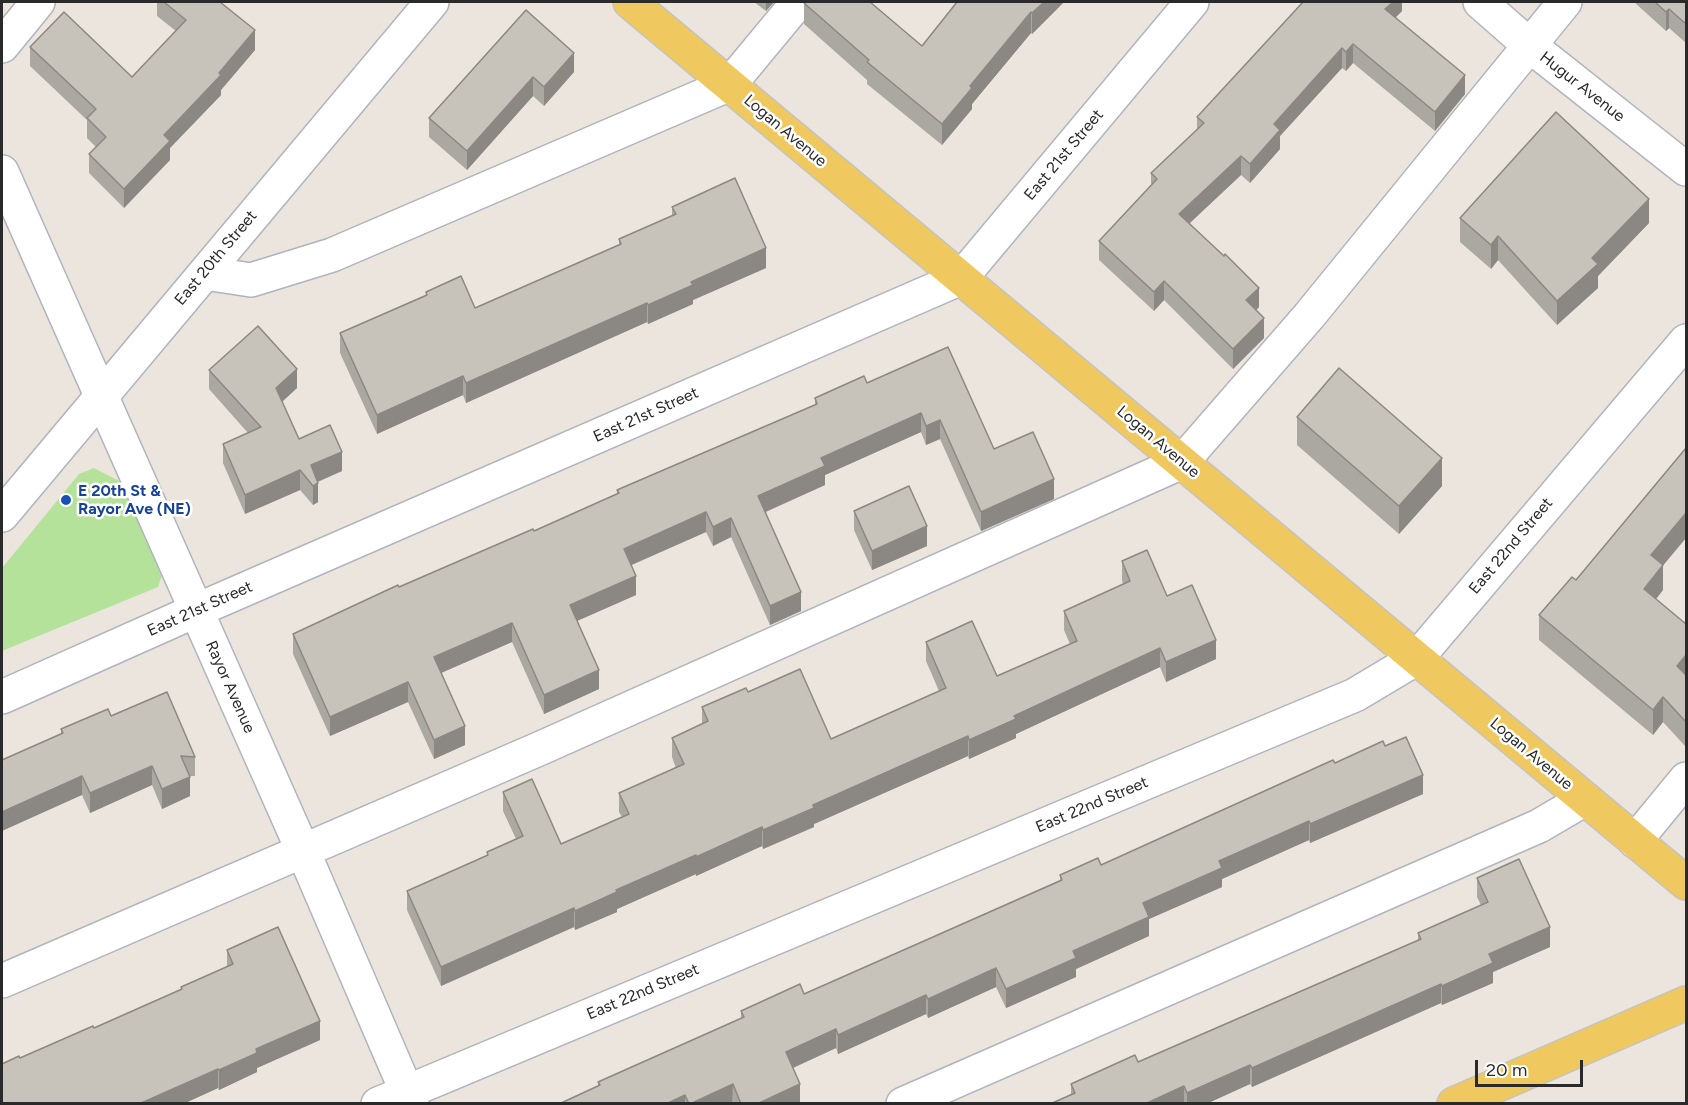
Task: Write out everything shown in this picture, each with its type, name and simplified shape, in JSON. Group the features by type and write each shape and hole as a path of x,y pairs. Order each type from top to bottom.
{"main road":[{"name":"Logan Avenue","path":"630,2 1686,883"},
{"path":"1454,1104 1686,1003"}],"street":[{"path":"2,46 38,2"},
{"name":"East 20th Street","path":"2,515 101,394 432,2"},
{"path":"205,273 251,280 332,255 730,84 798,2"},
{"name":"East 21st Street","path":"2,697 961,278 1192,2"},
{"name":"Hugur Avenue","path":"1480,2 1529,45 1686,169"},
{"path":"2,981 541,748 1182,462 1310,316 1565,2"},
{"name":"Rayor Avenue","path":"2,172 303,851 399,1099"},
{"name":"East 22nd Street","path":"399,1099 1355,695 1417,658 1686,341"},
{"path":"1635,841 1686,779"},
{"path":"903,1104 1539,826 1585,799"}],"green space":[{"path":"94,468 121,482 162,575 158,587 2,651 2,568 79,474"}],"building":[{"path":"164,2 220,2 255,30 219,73 221,75 164,135 170,141 124,189 89,154 106,137 87,118 96,109 30,47 64,12 132,77 186,20"},
{"path":"805,2 870,2 922,46 957,2 1044,2 1031,12 942,124 867,62 869,60"},
{"path":"1303,2 1393,2 1385,9 1465,75 1435,112 1353,44 1346,52 1342,48 1274,124 1280,130 1250,164 1241,156 1179,214 1224,256 1225,254 1259,288 1246,300 1264,318 1233,349 1164,281 1154,292 1099,241 1157,179 1151,173 1204,123 1197,117"},
{"path":"1655,2 1686,2 1686,24 1669,9 1666,12"},
{"path":"526,10 574,53 544,87 533,77 467,151 429,118"},
{"path":"1556,112 1649,199 1592,258 1598,264 1557,301 1498,236 1491,245 1460,218"},
{"path":"735,178 766,248 691,282 693,285 648,305 647,303 466,383 463,376 377,415 340,333 427,295 426,292 461,276 475,308 621,244 619,239 676,214 672,207"},
{"path":"258,326 297,369 276,388 299,439 330,425 342,452 311,465 318,483 313,486 300,470 245,495 223,444 261,427 209,370"},
{"path":"948,347 994,449 1033,432 1054,479 981,512 940,420 926,426 921,413 821,458 825,466 758,496 801,592 770,606 731,518 713,527 706,512 624,549 636,576 570,605 599,670 544,695 512,623 434,657 465,726 434,740 408,682 330,717 293,634 398,585 399,587 533,529 534,531 619,493 617,490 817,404 815,398 864,376 867,383"},
{"path":"1339,368 1442,458 1399,506 1297,417"},
{"path":"1686,448 1686,513 1651,555 1663,565 1644,589 1686,624 1686,655 1677,666 1686,675 1686,722 1663,697 1653,710 1539,615 1572,577 1576,580"},
{"path":"909,486 927,526 872,551 854,511"},
{"path":"1147,550 1167,596 1192,585 1216,640 1166,662 1160,648 1014,716 1016,719 969,740 968,736 813,805 814,808 763,830 762,827 696,857 696,855 616,890 617,892 575,911 574,908 441,967 407,891 488,855 487,852 523,836 503,792 532,779 561,844 629,814 619,793 684,764 672,738 708,721 702,707 746,688 748,692 800,669 831,739 946,688 926,642 972,621 997,676 1077,641 1064,611 1130,581 1122,561"},
{"path":"167,692 195,757 181,756 190,777 162,789 152,766 90,793 82,776 2,812 2,760 63,733 61,729 108,709 111,716"},
{"path":"1406,737 1423,775 1310,824 1309,821 1219,861 1222,868 1143,903 1149,917 1073,951 1076,958 1006,989 996,968 928,999 926,995 838,1035 836,1029 786,1052 800,1084 757,1104 741,1104 733,1084 690,1104 685,1095 666,1104 559,1104 600,1085 598,1082 744,1017 741,1011 800,984 804,994 1062,880 1060,875 1098,858 1101,865 1333,760 1335,763 1383,741 1385,746"},
{"path":"1519,859 1550,927 1489,954 1493,963 1252,1068 1250,1065 1187,1093 1184,1086 1145,1104 1050,1104 1075,1093 1071,1084 1135,1055 1138,1062 1421,939 1418,933 1488,902 1477,878"},
{"path":"278,927 320,1021 256,1049 257,1053 139,1104 2,1104 2,1064 93,1026 94,1028 233,964 227,950"}],"place":[{"name":"E 20th St & Rayor Ave (NE)","path":"66,500"}]}
